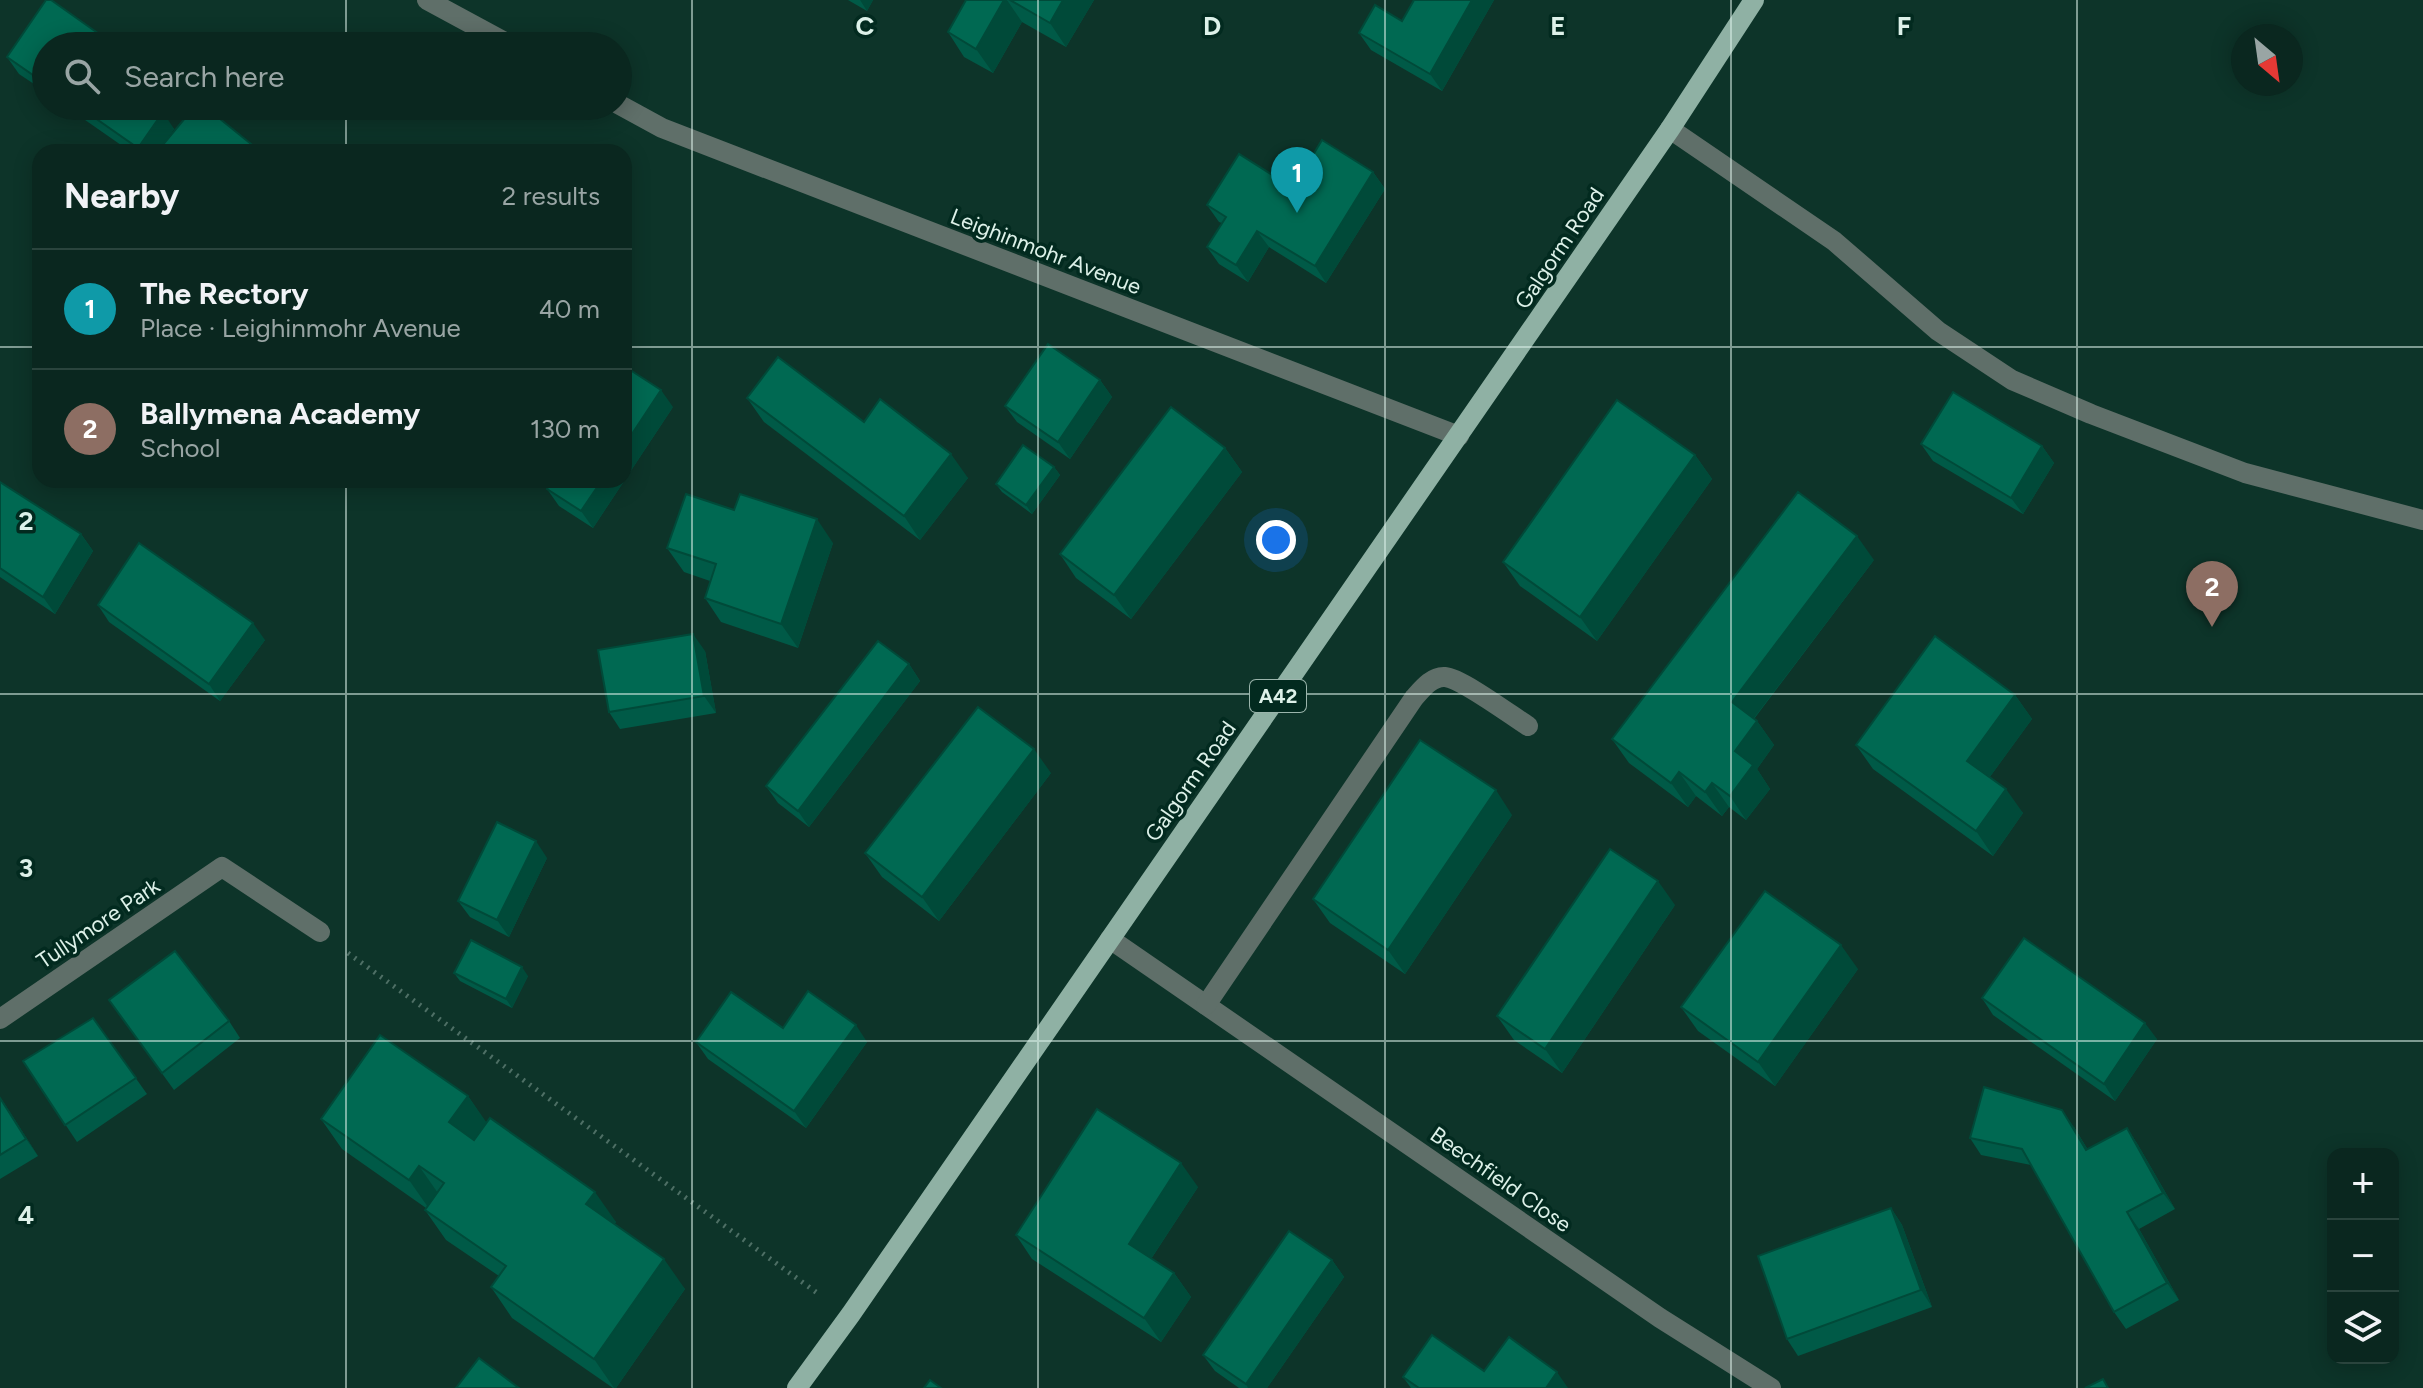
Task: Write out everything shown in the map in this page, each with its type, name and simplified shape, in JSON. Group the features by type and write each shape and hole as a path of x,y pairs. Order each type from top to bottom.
{"main road":[{"name":"Galgorm Road","path":"797,1388 1459,436 1670,129 1754,0"}],"street":[{"path":"427,0 486,32"},
{"name":"Leighinmohr Avenue","path":"632,112 662,128 1459,436"},
{"path":"1670,129 1834,241 1938,331 2012,380 2245,473 2423,520"},
{"path":"1206,1005 1414,698 1429,682 1444,677 1463,685 1528,726"},
{"name":"Tullymore Park","path":"0,1019 222,867 320,932"},
{"name":"Beechfield Close","path":"1110,939 1660,1318 1771,1388"}],"path":[{"path":"320,932 818,1294 851,1314"}],"building":[{"path":"46,0 51,0 96,32 32,32 32,74 7,57"},
{"path":"966,0 1004,0 976,49 948,32"},
{"path":"1010,0 1063,0 1050,23"},
{"path":"1414,0 1472,0 1430,74 1359,33 1375,5 1402,21"},
{"path":"98,120 157,120 141,144 132,144"},
{"path":"183,120 221,120 251,144 163,144"},
{"path":"1322,140 1373,172 1315,266 1257,231 1236,265 1207,247 1226,217 1207,205 1239,154 1293,188"},
{"path":"1048,344 1100,380 1058,442 1005,406"},
{"path":"778,357 864,422 880,399 951,454 904,516 747,398"},
{"path":"632,371 661,390 632,434"},
{"path":"1953,392 2042,446 2011,498 1921,444"},
{"path":"1617,400 1695,455 1580,617 1503,562"},
{"path":"1171,407 1225,448 1114,595 1060,554"},
{"path":"1023,445 1054,467 1026,505 996,484"},
{"path":"0,482 81,534 43,597 0,568"},
{"path":"548,488 597,488 581,511"},
{"path":"1798,492 1857,536 1732,702 1757,721 1735,751 1753,765 1730,796 1712,783 1705,792 1679,772 1671,783 1612,739"},
{"path":"686,494 734,510 740,494 817,519 781,624 705,598 716,564 667,548"},
{"path":"139,543 253,623 209,684 98,605"},
{"path":"693,634 704,696 609,712 598,650"},
{"path":"1935,636 2015,695 1967,761 2006,789 1976,831 1856,745"},
{"path":"878,641 909,664 798,811 766,786"},
{"path":"978,707 1034,749 922,897 865,853"},
{"path":"1420,740 1496,790 1388,950 1313,899"},
{"path":"497,822 536,841 497,920 458,901"},
{"path":"1610,849 1658,881 1545,1049 1497,1016"},
{"path":"1765,891 1841,945 1758,1062 1681,1007"},
{"path":"2024,938 2145,1023 2104,1084 1982,998"},
{"path":"471,940 522,967 506,999 454,973"},
{"path":"175,951 229,1021 162,1073 109,1000"},
{"path":"808,991 856,1025 794,1111 696,1042 731,992 783,1028"},
{"path":"93,1018 136,1078 65,1125 23,1061"},
{"path":"380,1035 468,1096 449,1122 474,1140 490,1118 595,1192 586,1204 664,1259 594,1359 491,1287 506,1266 425,1210 444,1183 419,1166 409,1180 321,1119"},
{"path":"1984,1087 2062,1110 2086,1150 2127,1128 2163,1193 2127,1212 2167,1283 2114,1312 2022,1149 1970,1138"},
{"path":"0,1098 26,1139 0,1155"},
{"path":"1097,1109 1181,1163 1129,1244 1174,1273 1144,1318 1016,1235"},
{"path":"1891,1208 1921,1290 1787,1339 1758,1256"},
{"path":"1289,1231 1332,1260 1246,1384 1203,1355"},
{"path":"1432,1335 1484,1371 1509,1337 1557,1372 1546,1388 1419,1388 1403,1377"},
{"path":"479,1358 519,1388 456,1388"},
{"path":"2103,1379 2108,1388 2085,1388"},
{"path":"930,1380 941,1388 924,1388"}],"place":[{"name":"The Rectory","path":"1297,213"},
{"name":"Ballymena Academy","path":"2212,627"}]}
